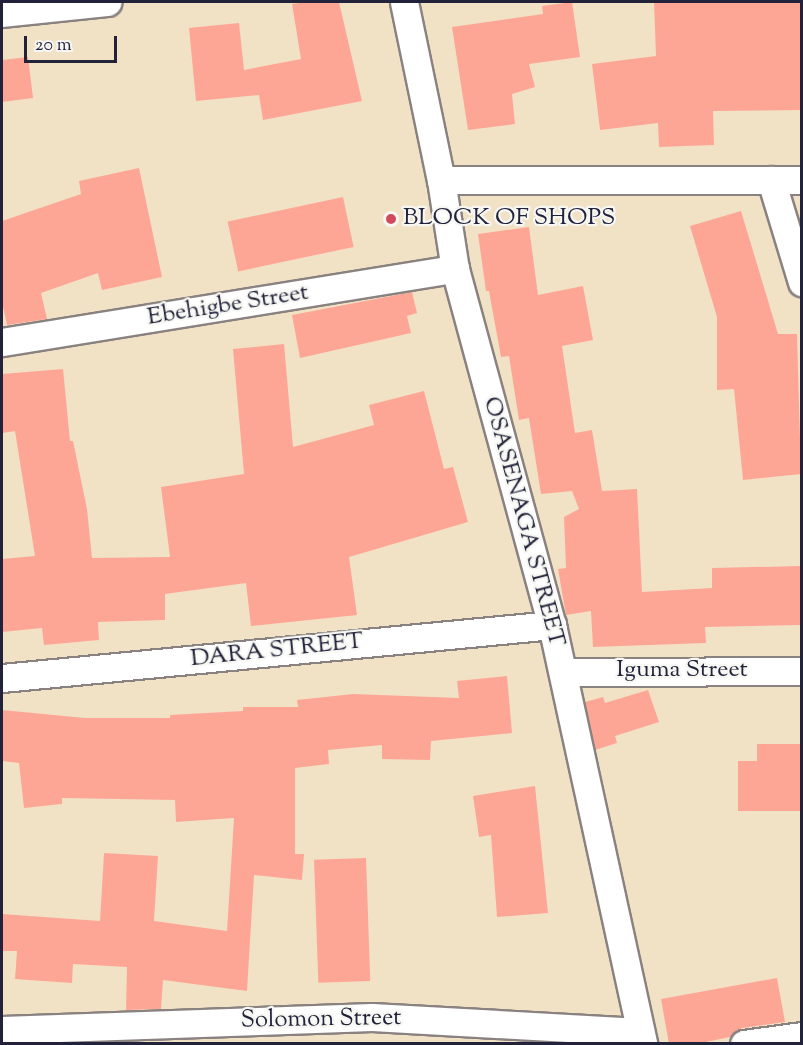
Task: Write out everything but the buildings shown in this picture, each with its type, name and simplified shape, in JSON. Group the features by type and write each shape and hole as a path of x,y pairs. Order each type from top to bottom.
{"street":[{"path":"2,12 107,2"},
{"name":"OSASENAGA STREET","path":"404,2 441,180 455,269 552,625 641,1038"},
{"path":"441,180 801,180"},
{"path":"771,180 801,282"},
{"name":"Ebehigbe Street","path":"2,342 455,269"},
{"name":"DARA STREET","path":"2,678 552,625"},
{"name":"Iguma Street","path":"563,672 801,671"},
{"name":"Solomon Street","path":"2,1030 372,1017 641,1038"},
{"path":"744,1044 801,1036"}],"place":[{"name":"BLOCK OF SHOPS","path":"391,219"}]}
